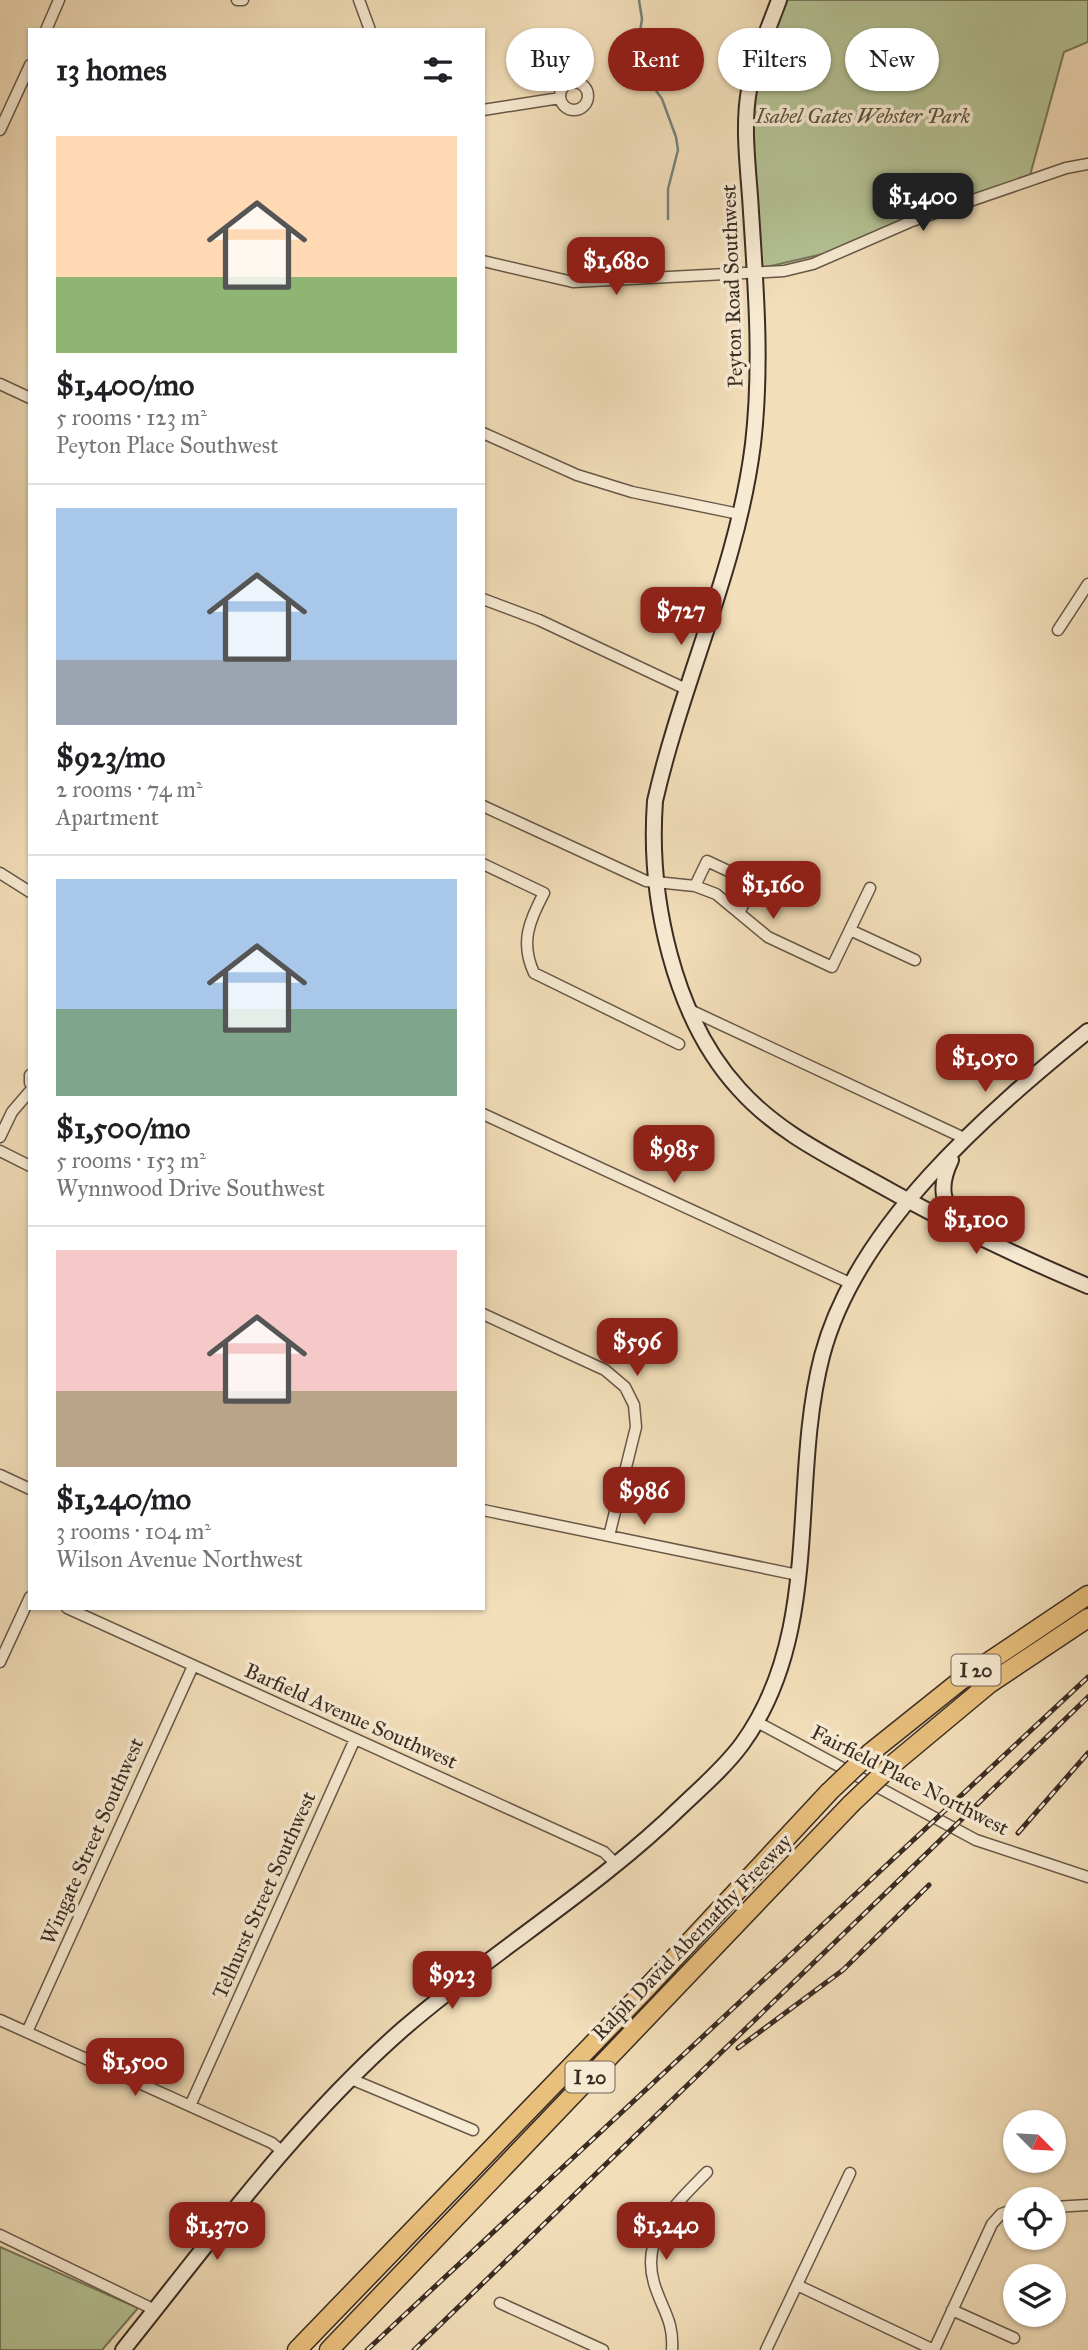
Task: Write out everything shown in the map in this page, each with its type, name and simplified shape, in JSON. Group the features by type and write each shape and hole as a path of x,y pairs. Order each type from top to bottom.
{"highway":[{"name":"Ralph David Abernathy Freeway","path":"297,2350 642,1993 829,1792 870,1753 951,1688 1088,1595"},
{"name":"Ralph David Abernathy Freeway","path":"329,2350 851,1804 893,1764 989,1684 1088,1618"}],"main road":[{"name":"Peyton Road Southwest","path":"779,0 756,62 748,93 747,142 755,274 758,399 752,448 739,514 655,802 652,839 667,945 690,1010 721,1067 756,1107 793,1137 962,1230 1088,1286"},
{"path":"123,2350 283,2152 351,2079 448,1991 616,1864 718,1772 757,1722 784,1658 798,1574 811,1428 821,1360 832,1322 852,1284 908,1201 961,1142 1020,1087 1088,1031"},
{"path":"961,1142 943,1176 942,1195 946,1209 962,1230"}],"street":[{"path":"47,28 59,0"},
{"path":"237,0 243,0"},
{"path":"359,0 369,28"},
{"path":"0,130 28,69"},
{"path":"485,110 560,97"},
{"path":"485,261 573,282 755,274 813,264 912,221 1066,168 1088,164"},
{"path":"0,384 28,397"},
{"path":"485,434 588,478 632,492 739,514"},
{"path":"1058,631 1088,584"},
{"path":"485,600 539,620 686,689"},
{"path":"485,807 658,884 695,886 716,894 775,940 832,967 870,888"},
{"path":"695,886 707,861 754,883 739,913"},
{"path":"485,865 544,893 529,921 525,946 534,973 679,1044"},
{"path":"0,873 28,891"},
{"path":"850,930 915,960"},
{"path":"690,1010 961,1142"},
{"path":"0,1137 12,1112 28,1093"},
{"path":"485,1115 852,1284"},
{"path":"0,1152 28,1165"},
{"path":"485,1315 605,1370 625,1387 634,1405 636,1427 609,1536"},
{"path":"0,1475 28,1488"},
{"path":"485,1510 798,1574"},
{"path":"0,1662 28,1601"},
{"name":"Barfield Avenue Southwest","path":"71,1610 604,1853 616,1864"},
{"name":"Wingate Street Southwest","path":"27,2032 193,1666"},
{"name":"Fairfield Place Northwest","path":"757,1722 976,1840 1088,1877"},
{"name":"Telhurst Street Southwest","path":"190,2106 355,1739"},
{"path":"0,2020 272,2143 283,2152"},
{"path":"351,2079 473,2130"},
{"path":"672,2350 673,2332 669,2316 654,2284 651,2263 653,2242 661,2223 707,2172"},
{"path":"766,2350 850,2173"},
{"path":"1066,2206 1088,2204"},
{"path":"797,2285 934,2350 992,2224 1003,2213"},
{"path":"0,2235 155,2310"},
{"path":"500,2303 603,2350"},
{"path":"952,2309 1014,2338"}],"green space":[{"name":"Isabel Gates Webster Park","path":"778,0 1088,0 1088,42 1064,52 1029,179 827,253 753,270 747,91 831,91 831,28 764,28"},
{"path":"0,2247 138,2308 102,2350 0,2350"}],"waterway":[{"path":"639,0 642,19 640,32 632,43 631,56 662,99 678,150 668,189 668,219"}],"railway":[{"path":"367,2350 1088,1677"},
{"path":"414,2350 1088,1697"},
{"path":"1018,1833 1088,1753"},
{"path":"738,2048 843,1970 929,1885"}]}
